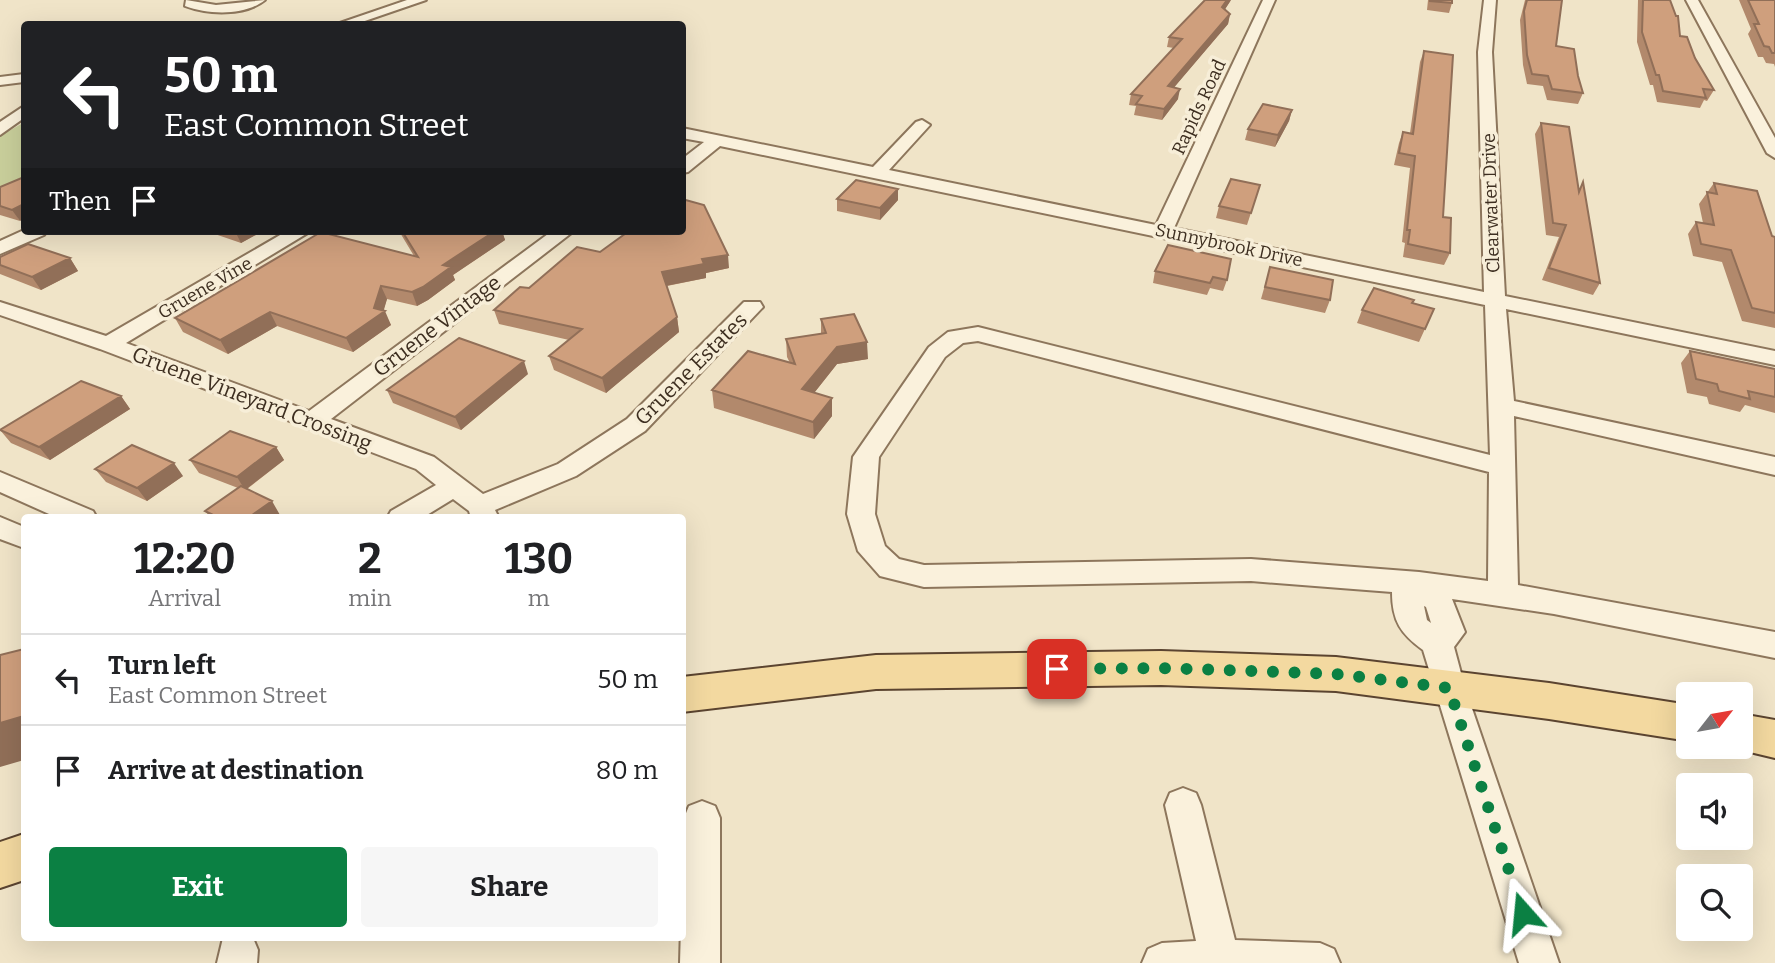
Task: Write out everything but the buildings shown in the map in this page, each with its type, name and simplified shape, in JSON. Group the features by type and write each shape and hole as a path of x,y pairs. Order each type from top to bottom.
{"main road":[{"path":"686,695 876,672 1161,668 1336,674 1676,721"},
{"path":"1754,736 1775,740"},
{"path":"0,865 21,857"}],"street":[{"path":"192,0 190,4 202,9 224,9 260,0"},
{"path":"373,0 400,7"},
{"path":"354,21 420,0"},
{"name":"Rapids Road","path":"1163,231 1269,0"},
{"name":"Clearwater Drive","path":"1490,0 1485,52 1494,300 1502,406 1503,595"},
{"path":"1692,0 1775,153"},
{"path":"0,80 21,78"},
{"path":"0,130 21,114"},
{"path":"877,173 922,125"},
{"name":"Sunnybrook Drive","path":"686,134 1775,358"},
{"path":"686,165 717,140"},
{"path":"0,248 28,235"},
{"name":"Gruene Vine","path":"108,344 295,235"},
{"name":"Gruene Vintage","path":"310,422 559,235"},
{"name":"Gruene Estates","path":"483,512 567,470 636,425 752,307"},
{"name":"Gruene Vineyard Crossing","path":"0,308 108,344 425,463 483,512"},
{"path":"1504,467 978,334 956,337 937,352 866,457 861,514 872,551 890,568 924,576 1251,570 1554,602 1775,645"},
{"path":"1502,406 1775,466"},
{"path":"0,481 74,514"},
{"path":"408,514 454,486"},
{"path":"0,527 21,537"},
{"path":"1418,586 1438,600 1450,632 1437,643"},
{"path":"1449,688 1539,963"},
{"path":"1184,804 1220,961"},
{"path":"1162,963 1320,963"}],"lane":[{"path":"1437,643 1449,688"},
{"path":"701,963 702,818"}],"green space":[{"path":"21,124 21,180 0,189 0,136"}],"route":[{"path":"1057,669 1161,668 1336,674 1449,688 1523,913"}]}
